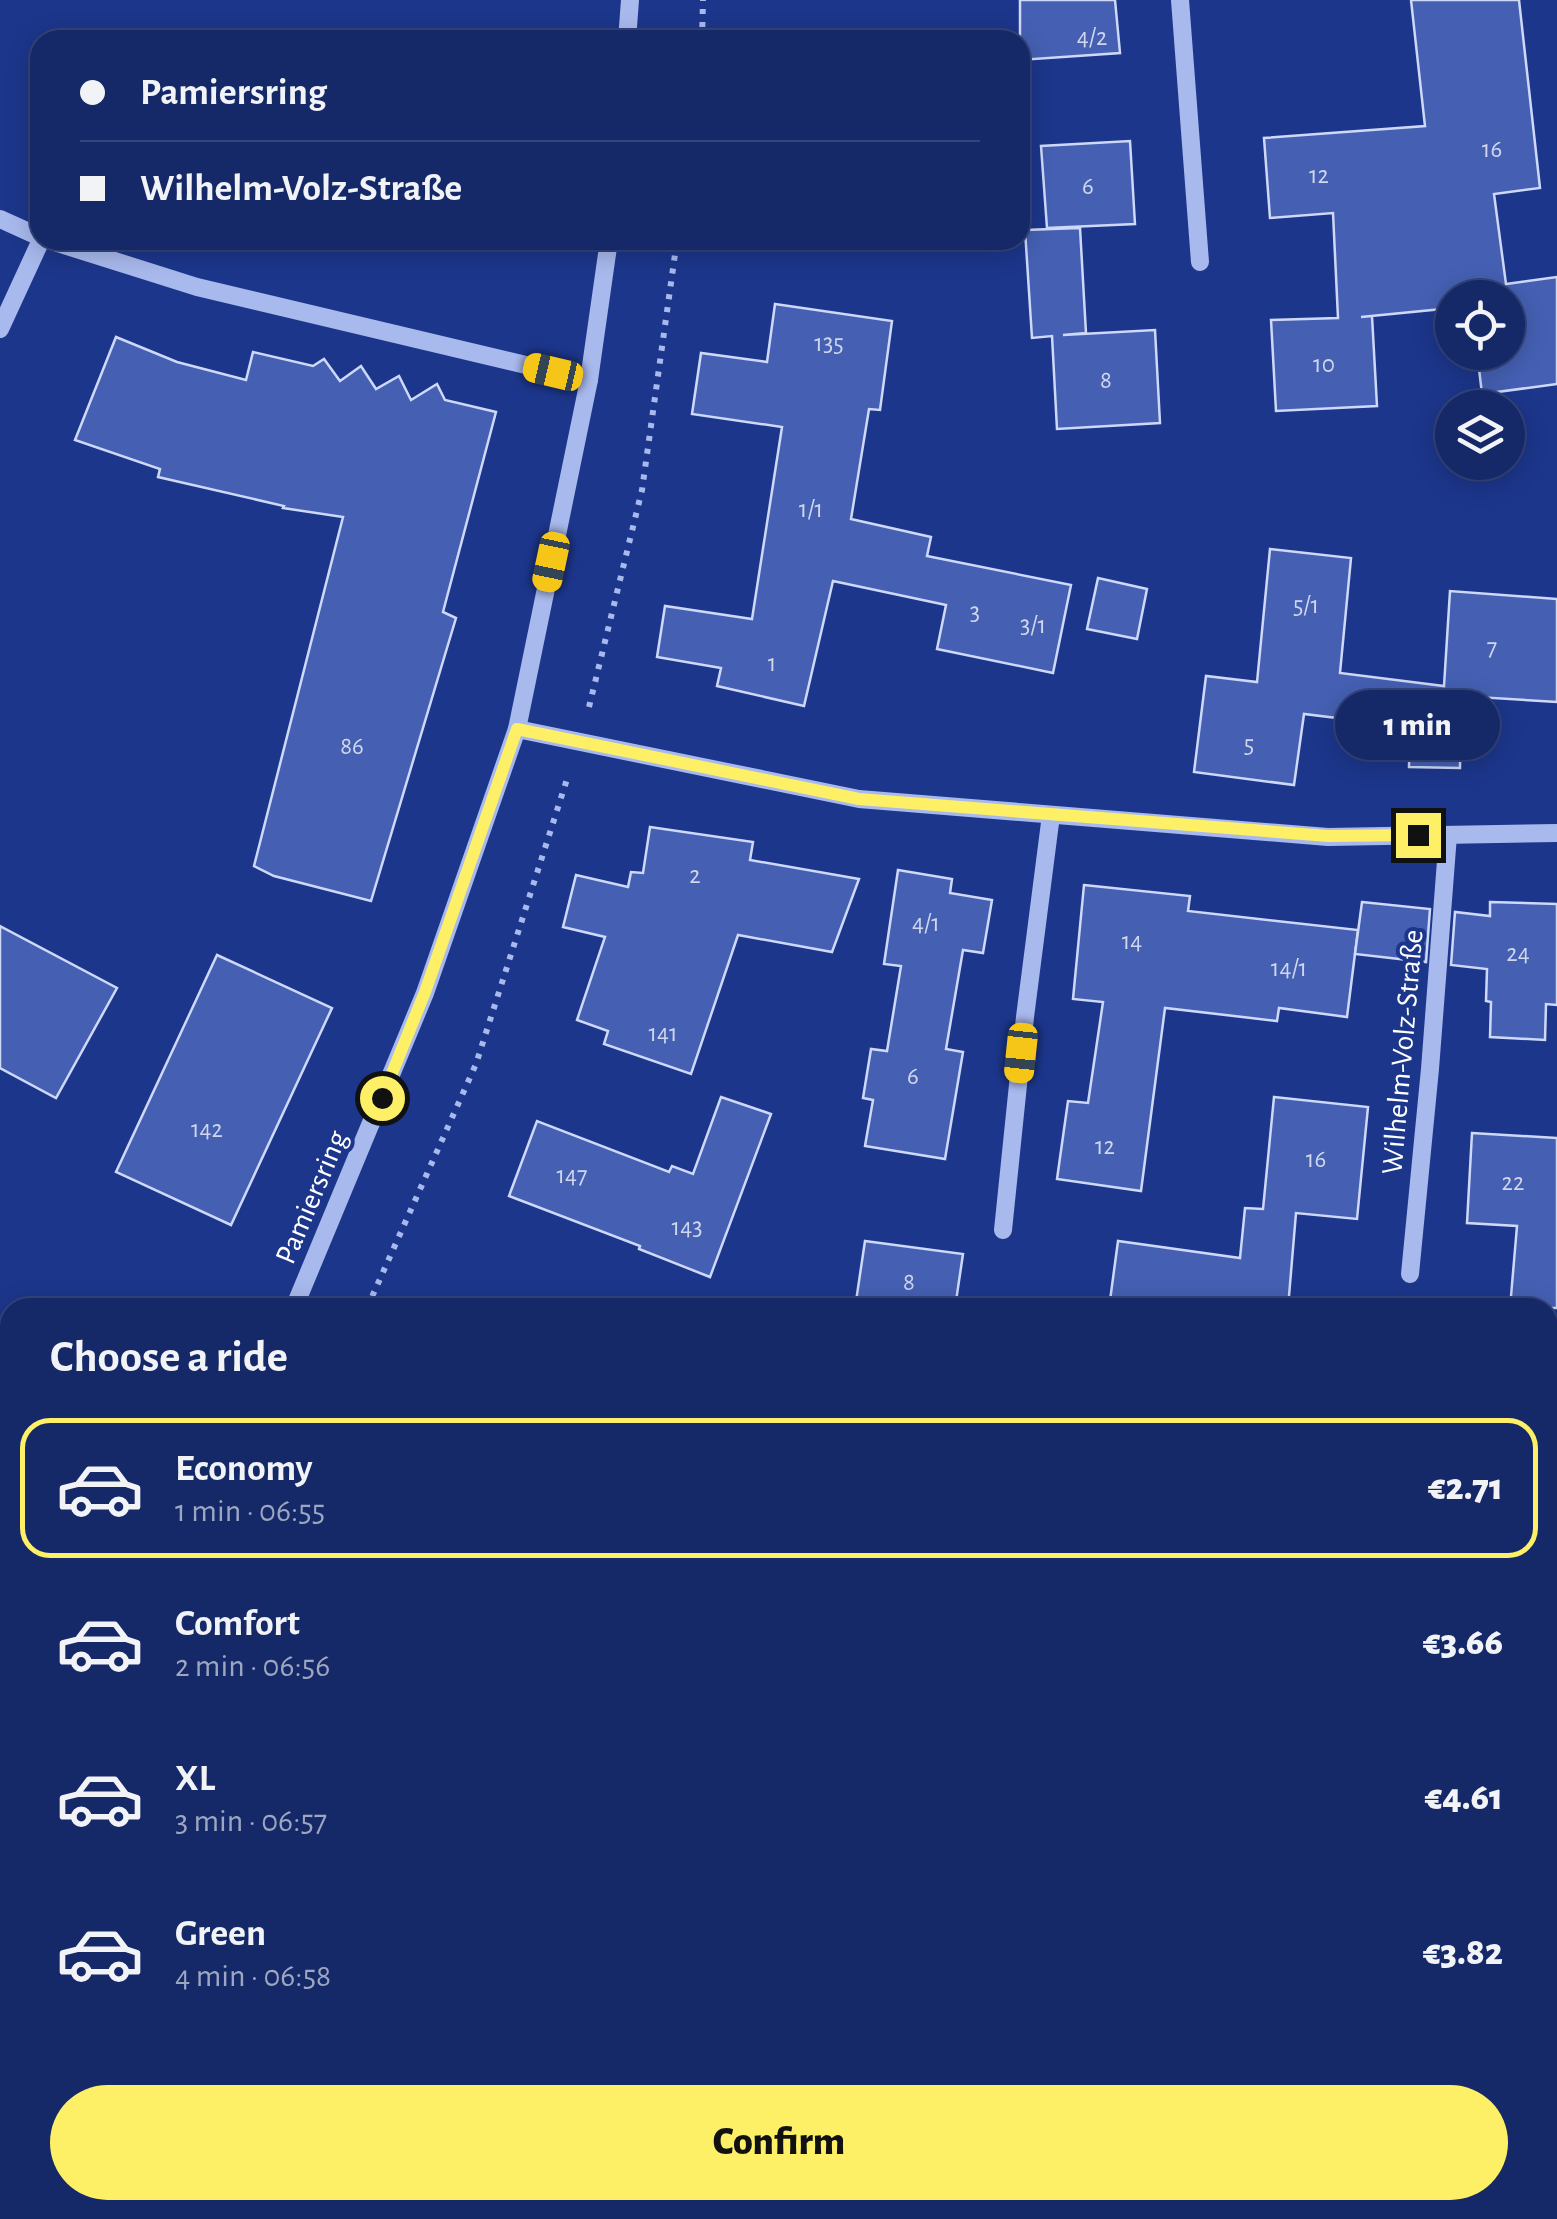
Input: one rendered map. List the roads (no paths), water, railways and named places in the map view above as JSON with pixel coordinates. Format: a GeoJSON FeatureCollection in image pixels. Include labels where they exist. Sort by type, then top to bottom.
{"type":"FeatureCollection","features":[{"type":"Feature","properties":{"kind":"street"},"geometry":{"type":"LineString","coordinates":[[628,30],[630,0]]}},
{"type":"Feature","properties":{"kind":"street"},"geometry":{"type":"LineString","coordinates":[[1180,0],[1200,262]]}},
{"type":"Feature","properties":{"kind":"street"},"geometry":{"type":"LineString","coordinates":[[0,219],[30,233]]}},
{"type":"Feature","properties":{"kind":"street"},"geometry":{"type":"LineString","coordinates":[[0,330],[38,250]]}},
{"type":"Feature","properties":{"kind":"street"},"geometry":{"type":"LineString","coordinates":[[78,250],[197,287],[589,380]]}},
{"type":"Feature","properties":{"kind":"street","name":"Pamiersring"},"geometry":{"type":"LineString","coordinates":[[298,1298],[425,992],[517,729],[589,380],[607,250]]}},
{"type":"Feature","properties":{"kind":"street"},"geometry":{"type":"LineString","coordinates":[[517,729],[859,799],[1328,836],[1557,833]]}},
{"type":"Feature","properties":{"kind":"street"},"geometry":{"type":"LineString","coordinates":[[1003,1230],[1051,814]]}},
{"type":"Feature","properties":{"kind":"street","name":"Wilhelm-Volz-Straße"},"geometry":{"type":"LineString","coordinates":[[1410,1274],[1448,834]]}}]}
